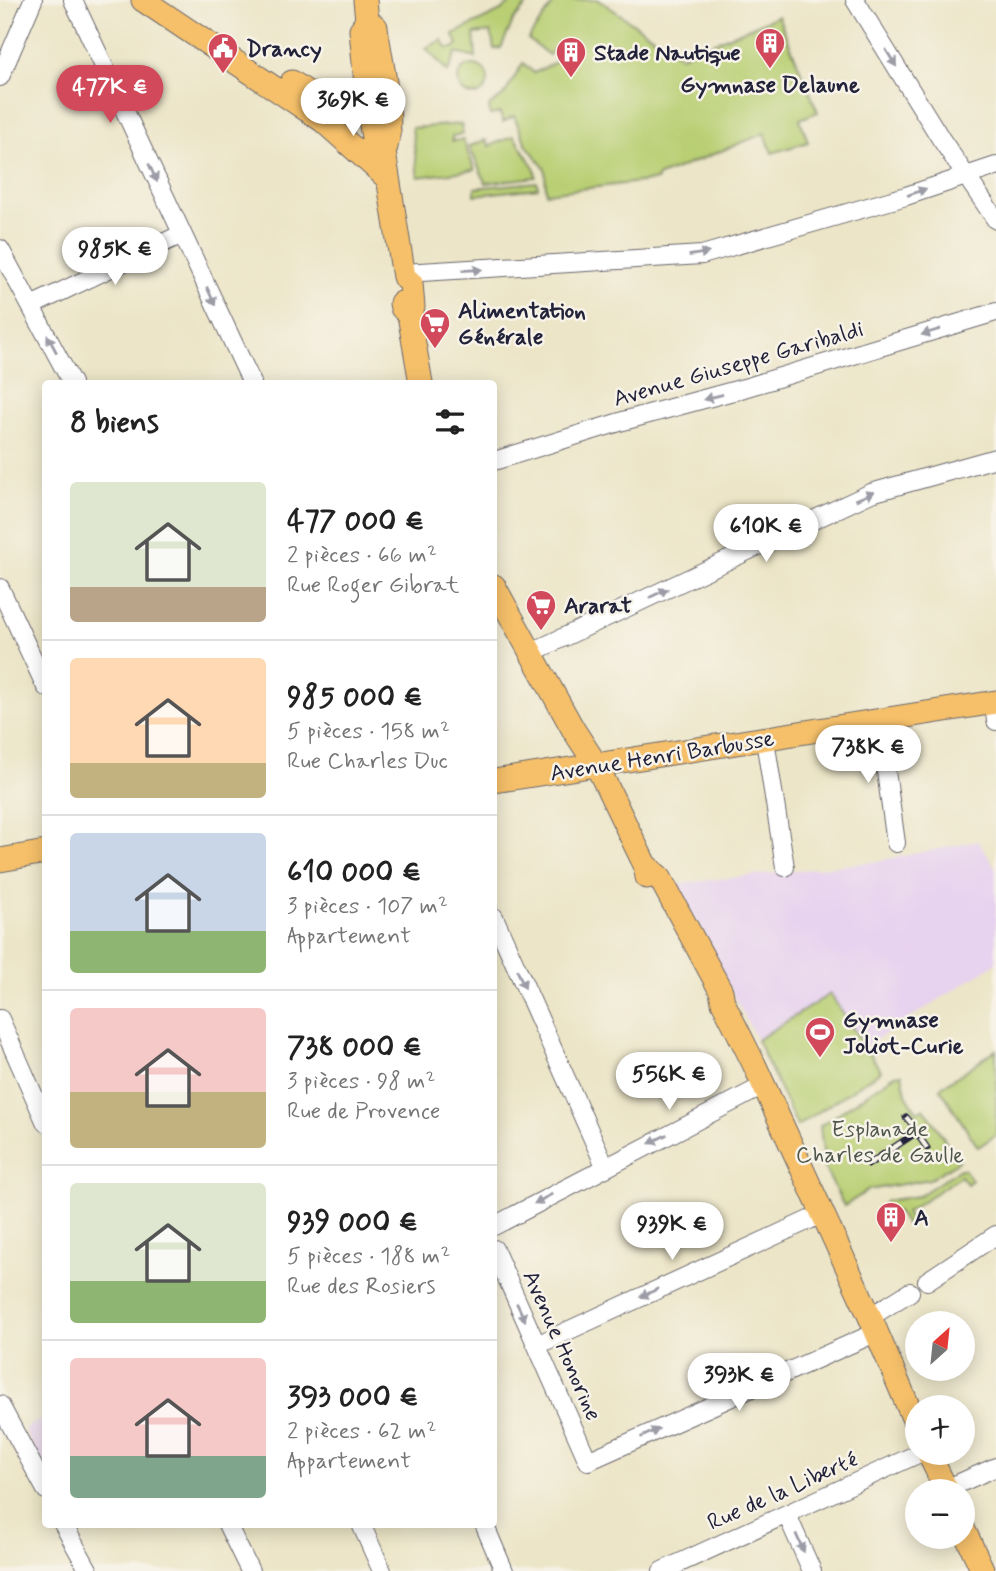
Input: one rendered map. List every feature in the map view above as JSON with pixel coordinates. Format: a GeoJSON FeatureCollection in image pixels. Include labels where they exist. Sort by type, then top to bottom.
{"type":"FeatureCollection","features":[{"type":"Feature","properties":{"kind":"main road"},"geometry":{"type":"LineString","coordinates":[[143,0],[322,120],[387,178]]}},
{"type":"Feature","properties":{"kind":"main road"},"geometry":{"type":"LineString","coordinates":[[170,0],[314,97],[368,107]]}},
{"type":"Feature","properties":{"kind":"main road"},"geometry":{"type":"LineString","coordinates":[[366,10],[361,30],[368,107],[374,144],[386,141]]}},
{"type":"Feature","properties":{"kind":"main road"},"geometry":{"type":"LineString","coordinates":[[366,10],[376,27],[385,84],[387,178],[404,275],[399,284],[402,308],[409,315],[420,380]]}},
{"type":"Feature","properties":{"kind":"main road"},"geometry":{"type":"LineString","coordinates":[[334,100],[363,70]]}},
{"type":"Feature","properties":{"kind":"main road"},"geometry":{"type":"LineString","coordinates":[[322,120],[344,118],[368,107],[385,84]]}},
{"type":"Feature","properties":{"kind":"main road"},"geometry":{"type":"LineString","coordinates":[[497,592],[573,729],[597,766],[645,865],[648,881],[711,991],[723,1002],[905,1399]]}},
{"type":"Feature","properties":{"kind":"main road","name":"Avenue Henri Barbusse"},"geometry":{"type":"LineString","coordinates":[[497,782],[879,721],[995,708]]}},
{"type":"Feature","properties":{"kind":"main road"},"geometry":{"type":"LineString","coordinates":[[0,860],[42,853]]}},
{"type":"Feature","properties":{"kind":"main road"},"geometry":{"type":"LineString","coordinates":[[973,1549],[983,1571]]}},
{"type":"Feature","properties":{"kind":"street"},"geometry":{"type":"LineString","coordinates":[[0,76],[33,0]]}},
{"type":"Feature","properties":{"kind":"street"},"geometry":{"type":"LineString","coordinates":[[73,0],[251,380]]}},
{"type":"Feature","properties":{"kind":"street"},"geometry":{"type":"LineString","coordinates":[[855,0],[996,220]]}},
{"type":"Feature","properties":{"kind":"street"},"geometry":{"type":"LineString","coordinates":[[404,275],[702,255],[906,196],[996,166]]}},
{"type":"Feature","properties":{"kind":"street"},"geometry":{"type":"LineString","coordinates":[[31,306],[182,234]]}},
{"type":"Feature","properties":{"kind":"street"},"geometry":{"type":"LineString","coordinates":[[0,249],[70,380]]}},
{"type":"Feature","properties":{"kind":"street","name":"Avenue Giuseppe Garibaldi"},"geometry":{"type":"LineString","coordinates":[[497,460],[996,312]]}},
{"type":"Feature","properties":{"kind":"street"},"geometry":{"type":"LineString","coordinates":[[530,653],[871,493],[996,458]]}},
{"type":"Feature","properties":{"kind":"street"},"geometry":{"type":"LineString","coordinates":[[0,588],[42,678]]}},
{"type":"Feature","properties":{"kind":"street"},"geometry":{"type":"LineString","coordinates":[[879,721],[896,843]]}},
{"type":"Feature","properties":{"kind":"street"},"geometry":{"type":"LineString","coordinates":[[765,740],[785,867]]}},
{"type":"Feature","properties":{"kind":"street"},"geometry":{"type":"LineString","coordinates":[[497,924],[605,1166]]}},
{"type":"Feature","properties":{"kind":"street"},"geometry":{"type":"LineString","coordinates":[[0,1019],[42,1114]]}},
{"type":"Feature","properties":{"kind":"street"},"geometry":{"type":"LineString","coordinates":[[497,1224],[763,1086]]}},
{"type":"Feature","properties":{"kind":"street"},"geometry":{"type":"LineString","coordinates":[[537,1345],[822,1214]]}},
{"type":"Feature","properties":{"kind":"street"},"geometry":{"type":"LineString","coordinates":[[927,1281],[996,1235]]}},
{"type":"Feature","properties":{"kind":"street","name":"Avenue Honorine"},"geometry":{"type":"LineString","coordinates":[[497,1268],[501,1291],[537,1345],[588,1461],[873,1325]]}},
{"type":"Feature","properties":{"kind":"street"},"geometry":{"type":"LineString","coordinates":[[873,1325],[910,1292]]}},
{"type":"Feature","properties":{"kind":"street"},"geometry":{"type":"LineString","coordinates":[[0,1405],[42,1483]]}},
{"type":"Feature","properties":{"kind":"street","name":"Rue de la Liberté"},"geometry":{"type":"LineString","coordinates":[[671,1569],[905,1460]]}},
{"type":"Feature","properties":{"kind":"street"},"geometry":{"type":"LineString","coordinates":[[970,1479],[996,1467]]}},
{"type":"Feature","properties":{"kind":"street"},"geometry":{"type":"LineString","coordinates":[[787,1515],[812,1571]]}},
{"type":"Feature","properties":{"kind":"street"},"geometry":{"type":"LineString","coordinates":[[66,1528],[89,1571]]}},
{"type":"Feature","properties":{"kind":"street"},"geometry":{"type":"LineString","coordinates":[[229,1528],[250,1571]]}},
{"type":"Feature","properties":{"kind":"street"},"geometry":{"type":"LineString","coordinates":[[364,1528],[382,1571]]}},
{"type":"Feature","properties":{"kind":"street"},"geometry":{"type":"LineString","coordinates":[[486,1528],[504,1571]]}},
{"type":"Feature","properties":{"kind":"shaded area"},"geometry":{"type":"Polygon","coordinates":[[[978,841],[996,868],[996,963],[865,1047],[830,994],[757,1040],[676,884],[873,862],[978,841]]]}},
{"type":"Feature","properties":{"kind":"shaded area"},"geometry":{"type":"Polygon","coordinates":[[[42,1418],[42,1465],[24,1429],[42,1418]]]}},
{"type":"Feature","properties":{"kind":"green space"},"geometry":{"type":"Polygon","coordinates":[[[514,0],[531,0],[513,21],[501,48],[494,49],[491,32],[474,34],[476,58],[456,53],[448,72],[426,48],[442,40],[447,48],[454,48],[458,44],[453,34],[501,11],[514,0]]]}},
{"type":"Feature","properties":{"kind":"green space"},"geometry":{"type":"Polygon","coordinates":[[[556,0],[599,0],[681,56],[778,16],[818,112],[800,119],[808,142],[772,153],[765,133],[657,177],[657,180],[546,193],[545,169],[526,144],[514,116],[503,122],[500,113],[490,115],[489,106],[504,95],[523,63],[534,73],[558,61],[553,50],[549,55],[528,39],[556,0]]]}},
{"type":"Feature","properties":{"kind":"green space"},"geometry":{"type":"Polygon","coordinates":[[[473,65],[484,69],[488,80],[484,91],[473,95],[462,91],[458,80],[462,69],[473,65]]]}},
{"type":"Feature","properties":{"kind":"green space"},"geometry":{"type":"Polygon","coordinates":[[[461,124],[463,134],[452,136],[452,141],[463,140],[475,170],[418,177],[412,128],[461,124]]]}},
{"type":"Feature","properties":{"kind":"green space"},"geometry":{"type":"Polygon","coordinates":[[[514,136],[535,169],[536,177],[486,183],[469,146],[486,140],[489,146],[514,136]]]}},
{"type":"Feature","properties":{"kind":"green space"},"geometry":{"type":"Polygon","coordinates":[[[537,182],[538,188],[475,195],[475,188],[537,182]]]}},
{"type":"Feature","properties":{"kind":"green space","name":"Gymnase Joliot-Curie"},"geometry":{"type":"Polygon","coordinates":[[[830,994],[881,1071],[797,1126],[757,1040],[830,994]]]}},
{"type":"Feature","properties":{"kind":"green space"},"geometry":{"type":"Polygon","coordinates":[[[996,1050],[996,1135],[978,1147],[940,1088],[996,1050]]]}},
{"type":"Feature","properties":{"kind":"green space","name":"Esplanade Charles de Gaulle"},"geometry":{"type":"Polygon","coordinates":[[[902,1074],[906,1094],[917,1112],[924,1108],[959,1161],[930,1179],[869,1190],[844,1206],[825,1169],[820,1126],[895,1075],[902,1074]]]}},
{"type":"Feature","properties":{"kind":"green space"},"geometry":{"type":"Polygon","coordinates":[[[964,1169],[972,1180],[967,1184],[961,1176],[906,1212],[911,1221],[906,1225],[897,1211],[890,1216],[883,1206],[885,1201],[919,1196],[964,1169]]]}},
{"type":"Feature","properties":{"kind":"railway"},"geometry":{"type":"LineString","coordinates":[[906,1117],[912,1124]]}},
{"type":"Feature","properties":{"kind":"railway"},"geometry":{"type":"LineString","coordinates":[[869,1164],[914,1134]]}},
{"type":"Feature","properties":{"kind":"railway"},"geometry":{"type":"LineString","coordinates":[[920,1138],[927,1148]]}},
{"type":"Feature","properties":{"kind":"place","name":"Gymnase Delaune"},"geometry":{"type":"Point","coordinates":[770,70]}},
{"type":"Feature","properties":{"kind":"place","name":"Drancy"},"geometry":{"type":"Point","coordinates":[223,75]}},
{"type":"Feature","properties":{"kind":"place","name":"Stade Nautique"},"geometry":{"type":"Point","coordinates":[571,79]}},
{"type":"Feature","properties":{"kind":"place","name":"Alimentation Générale"},"geometry":{"type":"Point","coordinates":[435,350]}},
{"type":"Feature","properties":{"kind":"place","name":"Ararat"},"geometry":{"type":"Point","coordinates":[541,632]}},
{"type":"Feature","properties":{"kind":"place","name":"Gymnase Joliot-Curie"},"geometry":{"type":"Point","coordinates":[820,1059]}},
{"type":"Feature","properties":{"kind":"place","name":"A"},"geometry":{"type":"Point","coordinates":[891,1244]}}]}
